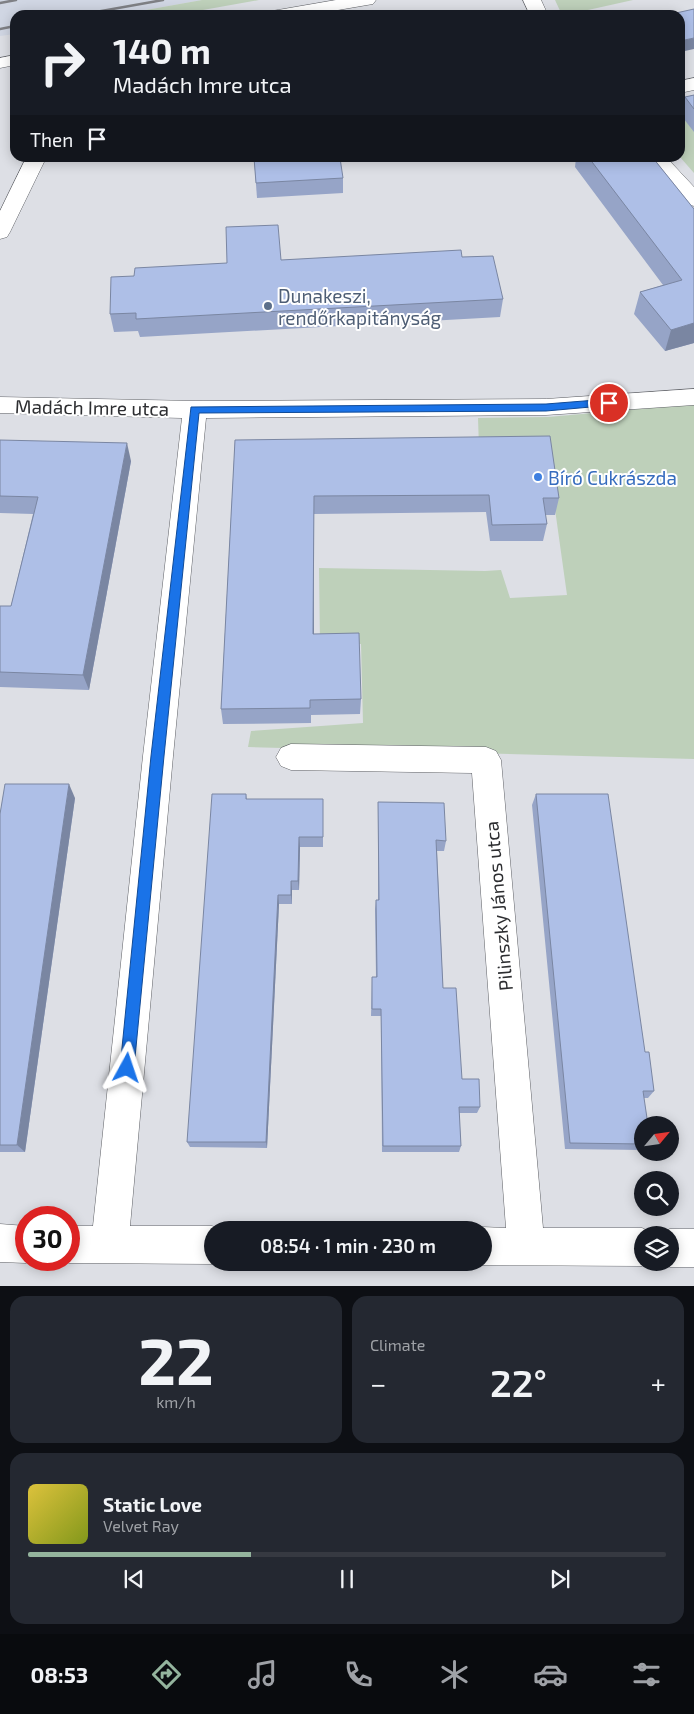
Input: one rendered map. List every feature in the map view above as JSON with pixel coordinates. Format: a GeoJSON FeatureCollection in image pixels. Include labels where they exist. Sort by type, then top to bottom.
{"type":"FeatureCollection","features":[{"type":"Feature","properties":{"kind":"street"},"geometry":{"type":"LineString","coordinates":[[308,10],[367,0]]}},
{"type":"Feature","properties":{"kind":"street"},"geometry":{"type":"LineString","coordinates":[[0,232],[34,162]]}},
{"type":"Feature","properties":{"kind":"street"},"geometry":{"type":"LineString","coordinates":[[661,162],[694,200]]}},
{"type":"Feature","properties":{"kind":"street","name":"Madách Imre utca"},"geometry":{"type":"LineString","coordinates":[[0,405],[195,410],[546,407],[694,397]]}},
{"type":"Feature","properties":{"kind":"street"},"geometry":{"type":"LineString","coordinates":[[110,1244],[158,756],[195,410]]}},
{"type":"Feature","properties":{"kind":"street","name":"Pilinszky János utca"},"geometry":{"type":"LineString","coordinates":[[291,757],[486,760],[526,1246]]}},
{"type":"Feature","properties":{"kind":"street"},"geometry":{"type":"LineString","coordinates":[[0,1243],[15,1244]]}},
{"type":"Feature","properties":{"kind":"street"},"geometry":{"type":"LineString","coordinates":[[80,1244],[204,1245]]}},
{"type":"Feature","properties":{"kind":"street"},"geometry":{"type":"LineString","coordinates":[[492,1246],[634,1248]]}},
{"type":"Feature","properties":{"kind":"street"},"geometry":{"type":"LineString","coordinates":[[679,1248],[694,1248]]}},
{"type":"Feature","properties":{"kind":"shaded area"},"geometry":{"type":"Polygon","coordinates":[[[0,0],[202,0],[146,10],[10,10],[10,35],[0,36],[0,0]]]}},
{"type":"Feature","properties":{"kind":"green space"},"geometry":{"type":"Polygon","coordinates":[[[202,0],[259,0],[203,10],[146,10],[202,0]]]}},
{"type":"Feature","properties":{"kind":"green space"},"geometry":{"type":"Polygon","coordinates":[[[555,0],[633,0],[588,10],[560,10],[555,0]]]}},
{"type":"Feature","properties":{"kind":"green space"},"geometry":{"type":"Polygon","coordinates":[[[694,97],[694,173],[684,162],[685,99],[694,97]]]}},
{"type":"Feature","properties":{"kind":"green space"},"geometry":{"type":"Polygon","coordinates":[[[694,404],[694,759],[248,747],[251,731],[363,723],[361,644],[320,644],[319,568],[501,570],[510,598],[567,595],[547,452],[479,448],[478,418],[548,417],[694,404]]]}},
{"type":"Feature","properties":{"kind":"building"},"geometry":{"type":"Polygon","coordinates":[[[694,9],[694,38],[685,40],[685,11],[694,9]]]}},
{"type":"Feature","properties":{"kind":"building"},"geometry":{"type":"Polygon","coordinates":[[[694,95],[694,109],[685,97],[694,95]]]}},
{"type":"Feature","properties":{"kind":"building"},"geometry":{"type":"Polygon","coordinates":[[[254,162],[341,162],[343,178],[256,183],[254,162]]]}},
{"type":"Feature","properties":{"kind":"building"},"geometry":{"type":"Polygon","coordinates":[[[592,162],[656,162],[694,209],[694,323],[671,330],[640,292],[682,280],[592,162]]]}},
{"type":"Feature","properties":{"kind":"building"},"geometry":{"type":"Polygon","coordinates":[[[278,225],[281,260],[461,250],[462,257],[493,256],[503,299],[136,319],[136,313],[110,314],[111,277],[134,276],[135,268],[227,263],[226,227],[278,225]]]}},
{"type":"Feature","properties":{"kind":"building"},"geometry":{"type":"Polygon","coordinates":[[[550,436],[559,498],[543,498],[547,524],[492,525],[489,495],[314,496],[313,634],[359,633],[361,699],[310,700],[310,708],[221,709],[235,440],[550,436]]]}},
{"type":"Feature","properties":{"kind":"building"},"geometry":{"type":"Polygon","coordinates":[[[0,440],[127,443],[83,675],[0,672],[0,606],[11,606],[38,497],[0,496],[0,440]]]}},
{"type":"Feature","properties":{"kind":"building"},"geometry":{"type":"Polygon","coordinates":[[[5,784],[69,784],[17,1145],[0,1145],[0,814],[5,784]]]}},
{"type":"Feature","properties":{"kind":"building"},"geometry":{"type":"Polygon","coordinates":[[[212,794],[246,794],[246,799],[323,799],[323,837],[299,837],[298,881],[291,881],[291,895],[278,895],[266,1142],[187,1142],[212,794]]]}},
{"type":"Feature","properties":{"kind":"building"},"geometry":{"type":"Polygon","coordinates":[[[536,794],[608,794],[645,1052],[649,1052],[654,1091],[643,1091],[647,1116],[634,1116],[634,1144],[570,1143],[536,794]]]}},
{"type":"Feature","properties":{"kind":"building"},"geometry":{"type":"Polygon","coordinates":[[[378,802],[444,803],[446,841],[436,840],[443,988],[456,988],[462,1079],[479,1079],[480,1107],[459,1107],[461,1146],[383,1146],[381,1009],[372,1009],[372,977],[377,977],[376,900],[379,900],[378,802]]]}},
{"type":"Feature","properties":{"kind":"railway"},"geometry":{"type":"LineString","coordinates":[[0,3],[16,0]]}},
{"type":"Feature","properties":{"kind":"railway"},"geometry":{"type":"LineString","coordinates":[[107,10],[163,0]]}},
{"type":"Feature","properties":{"kind":"railway"},"geometry":{"type":"LineString","coordinates":[[0,29],[10,27]]}},
{"type":"Feature","properties":{"kind":"place","name":"Dunakeszi, rendőrkapitányság"},"geometry":{"type":"Point","coordinates":[268,306]}},
{"type":"Feature","properties":{"kind":"place","name":"Bíró Cukrászda"},"geometry":{"type":"Point","coordinates":[538,477]}},
{"type":"Feature","properties":{"kind":"route"},"geometry":{"type":"LineString","coordinates":[[127,1068],[195,410],[546,407],[609,403]]}}]}
